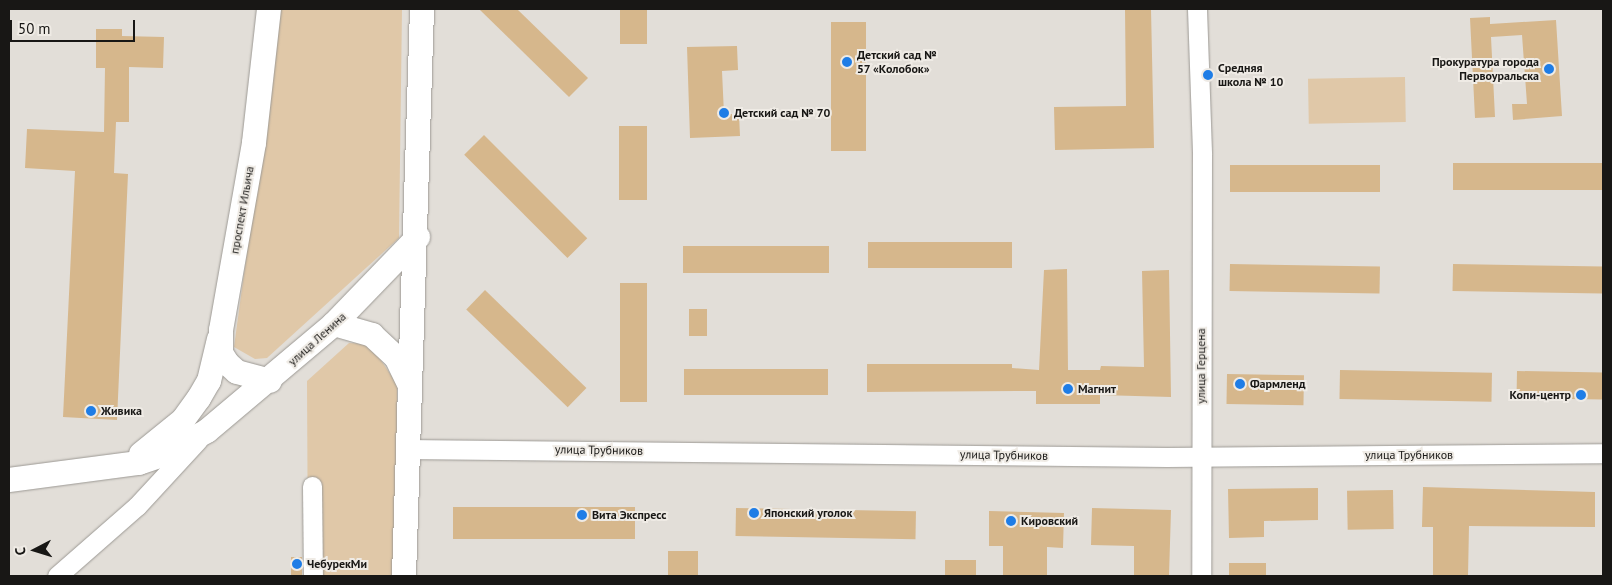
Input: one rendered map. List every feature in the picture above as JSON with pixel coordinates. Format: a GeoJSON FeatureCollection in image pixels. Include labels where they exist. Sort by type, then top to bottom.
{"type":"FeatureCollection","features":[{"type":"Feature","properties":{"kind":"main road","name":"проспект Ильича"},"geometry":{"type":"LineString","coordinates":[[269,9],[254,143],[221,330],[222,353],[228,364],[237,372],[270,381]]}},
{"type":"Feature","properties":{"kind":"main road"},"geometry":{"type":"LineString","coordinates":[[404,576],[405,449],[418,237],[422,9]]}},
{"type":"Feature","properties":{"kind":"main road","name":"улица Ленина"},"geometry":{"type":"LineString","coordinates":[[9,480],[125,466],[165,454],[207,431],[270,381],[334,324],[418,237]]}},
{"type":"Feature","properties":{"kind":"main road"},"geometry":{"type":"LineString","coordinates":[[334,324],[372,335],[396,358],[408,382]]}},
{"type":"Feature","properties":{"kind":"main road"},"geometry":{"type":"LineString","coordinates":[[125,466],[171,431],[199,398],[209,381],[221,330]]}},
{"type":"Feature","properties":{"kind":"street","name":"улица Герцена"},"geometry":{"type":"LineString","coordinates":[[1197,9],[1202,155],[1201,576]]}},
{"type":"Feature","properties":{"kind":"street","name":"улица Ленина"},"geometry":{"type":"LineString","coordinates":[[57,576],[137,506],[207,431]]}},
{"type":"Feature","properties":{"kind":"street","name":"улица Трубников"},"geometry":{"type":"LineString","coordinates":[[405,449],[1201,457],[1603,453]]}},
{"type":"Feature","properties":{"kind":"street"},"geometry":{"type":"LineString","coordinates":[[312,486],[313,576]]}},
{"type":"Feature","properties":{"kind":"shaded area"},"geometry":{"type":"Polygon","coordinates":[[[280,9],[402,9],[399,238],[267,358],[255,359],[234,347],[280,9]]]}},
{"type":"Feature","properties":{"kind":"shaded area"},"geometry":{"type":"Polygon","coordinates":[[[1405,77],[1406,122],[1309,124],[1308,79],[1405,77]]]}},
{"type":"Feature","properties":{"kind":"shaded area"},"geometry":{"type":"Polygon","coordinates":[[[349,343],[370,344],[397,384],[397,576],[308,576],[307,381],[349,343]]]}},
{"type":"Feature","properties":{"kind":"building"},"geometry":{"type":"Polygon","coordinates":[[[479,9],[517,9],[588,78],[569,97],[479,9]]]}},
{"type":"Feature","properties":{"kind":"building"},"geometry":{"type":"Polygon","coordinates":[[[620,9],[647,9],[647,44],[620,44],[620,9]]]}},
{"type":"Feature","properties":{"kind":"building"},"geometry":{"type":"Polygon","coordinates":[[[1125,9],[1151,9],[1154,148],[1055,150],[1054,107],[1126,106],[1125,9]]]}},
{"type":"Feature","properties":{"kind":"building"},"geometry":{"type":"Polygon","coordinates":[[[1490,17],[1490,24],[1556,20],[1562,116],[1513,120],[1512,104],[1527,104],[1522,35],[1491,37],[1495,117],[1475,118],[1470,18],[1490,17]]]}},
{"type":"Feature","properties":{"kind":"building"},"geometry":{"type":"Polygon","coordinates":[[[831,22],[866,22],[866,151],[831,151],[831,22]]]}},
{"type":"Feature","properties":{"kind":"building"},"geometry":{"type":"Polygon","coordinates":[[[96,29],[122,29],[122,36],[164,37],[163,68],[129,67],[129,122],[116,122],[114,173],[128,174],[117,420],[63,417],[75,171],[25,168],[27,129],[104,132],[105,68],[96,68],[96,29]]]}},
{"type":"Feature","properties":{"kind":"building"},"geometry":{"type":"Polygon","coordinates":[[[737,46],[738,70],[722,71],[724,114],[739,114],[740,136],[690,138],[687,47],[737,46]]]}},
{"type":"Feature","properties":{"kind":"building"},"geometry":{"type":"Polygon","coordinates":[[[619,126],[647,126],[647,200],[619,200],[619,126]]]}},
{"type":"Feature","properties":{"kind":"building"},"geometry":{"type":"Polygon","coordinates":[[[484,135],[587,238],[567,258],[464,155],[484,135]]]}},
{"type":"Feature","properties":{"kind":"building"},"geometry":{"type":"Polygon","coordinates":[[[1453,163],[1603,163],[1603,190],[1453,190],[1453,163]]]}},
{"type":"Feature","properties":{"kind":"building"},"geometry":{"type":"Polygon","coordinates":[[[1230,165],[1380,165],[1380,192],[1230,192],[1230,165]]]}},
{"type":"Feature","properties":{"kind":"building"},"geometry":{"type":"Polygon","coordinates":[[[868,242],[1012,242],[1012,268],[868,268],[868,242]]]}},
{"type":"Feature","properties":{"kind":"building"},"geometry":{"type":"Polygon","coordinates":[[[683,246],[829,246],[829,273],[683,273],[683,246]]]}},
{"type":"Feature","properties":{"kind":"building"},"geometry":{"type":"Polygon","coordinates":[[[1230,264],[1380,267],[1380,294],[1230,291],[1230,264]]]}},
{"type":"Feature","properties":{"kind":"building"},"geometry":{"type":"Polygon","coordinates":[[[1453,264],[1603,267],[1603,294],[1453,291],[1453,264]]]}},
{"type":"Feature","properties":{"kind":"building"},"geometry":{"type":"Polygon","coordinates":[[[1067,269],[1068,370],[1100,370],[1101,366],[1144,367],[1142,271],[1169,270],[1171,397],[1100,395],[1100,404],[1036,404],[1036,391],[867,392],[867,364],[1012,364],[1012,368],[1039,370],[1044,270],[1067,269]]]}},
{"type":"Feature","properties":{"kind":"building"},"geometry":{"type":"Polygon","coordinates":[[[620,283],[647,283],[647,402],[620,402],[620,283]]]}},
{"type":"Feature","properties":{"kind":"building"},"geometry":{"type":"Polygon","coordinates":[[[485,290],[586,388],[568,407],[466,309],[485,290]]]}},
{"type":"Feature","properties":{"kind":"building"},"geometry":{"type":"Polygon","coordinates":[[[689,309],[707,309],[707,336],[689,336],[689,309]]]}},
{"type":"Feature","properties":{"kind":"building"},"geometry":{"type":"Polygon","coordinates":[[[684,369],[828,369],[828,395],[684,395],[684,369]]]}},
{"type":"Feature","properties":{"kind":"building"},"geometry":{"type":"Polygon","coordinates":[[[1340,370],[1492,373],[1491,402],[1339,399],[1340,370]]]}},
{"type":"Feature","properties":{"kind":"building"},"geometry":{"type":"Polygon","coordinates":[[[1517,371],[1603,373],[1603,399],[1517,398],[1517,371]]]}},
{"type":"Feature","properties":{"kind":"building"},"geometry":{"type":"Polygon","coordinates":[[[1227,374],[1304,375],[1303,405],[1226,404],[1227,374]]]}},
{"type":"Feature","properties":{"kind":"building"},"geometry":{"type":"Polygon","coordinates":[[[1423,487],[1595,492],[1595,527],[1469,526],[1468,576],[1433,576],[1433,527],[1422,527],[1423,487]]]}},
{"type":"Feature","properties":{"kind":"building"},"geometry":{"type":"Polygon","coordinates":[[[1318,488],[1318,520],[1264,521],[1264,537],[1229,538],[1228,489],[1318,488]]]}},
{"type":"Feature","properties":{"kind":"building"},"geometry":{"type":"Polygon","coordinates":[[[1393,490],[1394,529],[1348,530],[1347,491],[1393,490]]]}},
{"type":"Feature","properties":{"kind":"building"},"geometry":{"type":"Polygon","coordinates":[[[453,507],[635,507],[635,539],[453,539],[453,507]]]}},
{"type":"Feature","properties":{"kind":"building"},"geometry":{"type":"Polygon","coordinates":[[[736,508],[916,511],[915,539],[736,536],[736,508]]]}},
{"type":"Feature","properties":{"kind":"building"},"geometry":{"type":"Polygon","coordinates":[[[1092,508],[1171,510],[1169,576],[1134,576],[1134,546],[1091,545],[1092,508]]]}},
{"type":"Feature","properties":{"kind":"building"},"geometry":{"type":"Polygon","coordinates":[[[989,511],[1064,513],[1063,548],[1047,547],[1047,576],[1003,576],[1003,546],[989,546],[989,511]]]}},
{"type":"Feature","properties":{"kind":"building"},"geometry":{"type":"Polygon","coordinates":[[[668,551],[698,551],[698,576],[668,576],[668,551]]]}},
{"type":"Feature","properties":{"kind":"building"},"geometry":{"type":"Polygon","coordinates":[[[291,557],[302,557],[302,576],[291,576],[291,557]]]}},
{"type":"Feature","properties":{"kind":"building"},"geometry":{"type":"Polygon","coordinates":[[[945,560],[976,560],[976,576],[945,576],[945,560]]]}},
{"type":"Feature","properties":{"kind":"building"},"geometry":{"type":"Polygon","coordinates":[[[1229,563],[1266,563],[1266,576],[1229,576],[1229,563]]]}},
{"type":"Feature","properties":{"kind":"place","name":"Детский сад № 57 «Колобок»"},"geometry":{"type":"Point","coordinates":[847,62]}},
{"type":"Feature","properties":{"kind":"place","name":"Прокуратура города Первоуральска"},"geometry":{"type":"Point","coordinates":[1549,69]}},
{"type":"Feature","properties":{"kind":"place","name":"Средняя школа № 10"},"geometry":{"type":"Point","coordinates":[1208,75]}},
{"type":"Feature","properties":{"kind":"place","name":"Детский сад № 70"},"geometry":{"type":"Point","coordinates":[724,113]}},
{"type":"Feature","properties":{"kind":"place","name":"Фармленд"},"geometry":{"type":"Point","coordinates":[1240,384]}},
{"type":"Feature","properties":{"kind":"place","name":"Магнит"},"geometry":{"type":"Point","coordinates":[1068,389]}},
{"type":"Feature","properties":{"kind":"place","name":"Копи-центр"},"geometry":{"type":"Point","coordinates":[1581,395]}},
{"type":"Feature","properties":{"kind":"place","name":"Живика"},"geometry":{"type":"Point","coordinates":[91,411]}},
{"type":"Feature","properties":{"kind":"place","name":"Японский уголок"},"geometry":{"type":"Point","coordinates":[754,513]}},
{"type":"Feature","properties":{"kind":"place","name":"Вита Экспресс"},"geometry":{"type":"Point","coordinates":[582,515]}},
{"type":"Feature","properties":{"kind":"place","name":"Кировский"},"geometry":{"type":"Point","coordinates":[1011,521]}},
{"type":"Feature","properties":{"kind":"place","name":"ЧебурекМи"},"geometry":{"type":"Point","coordinates":[297,564]}}]}
